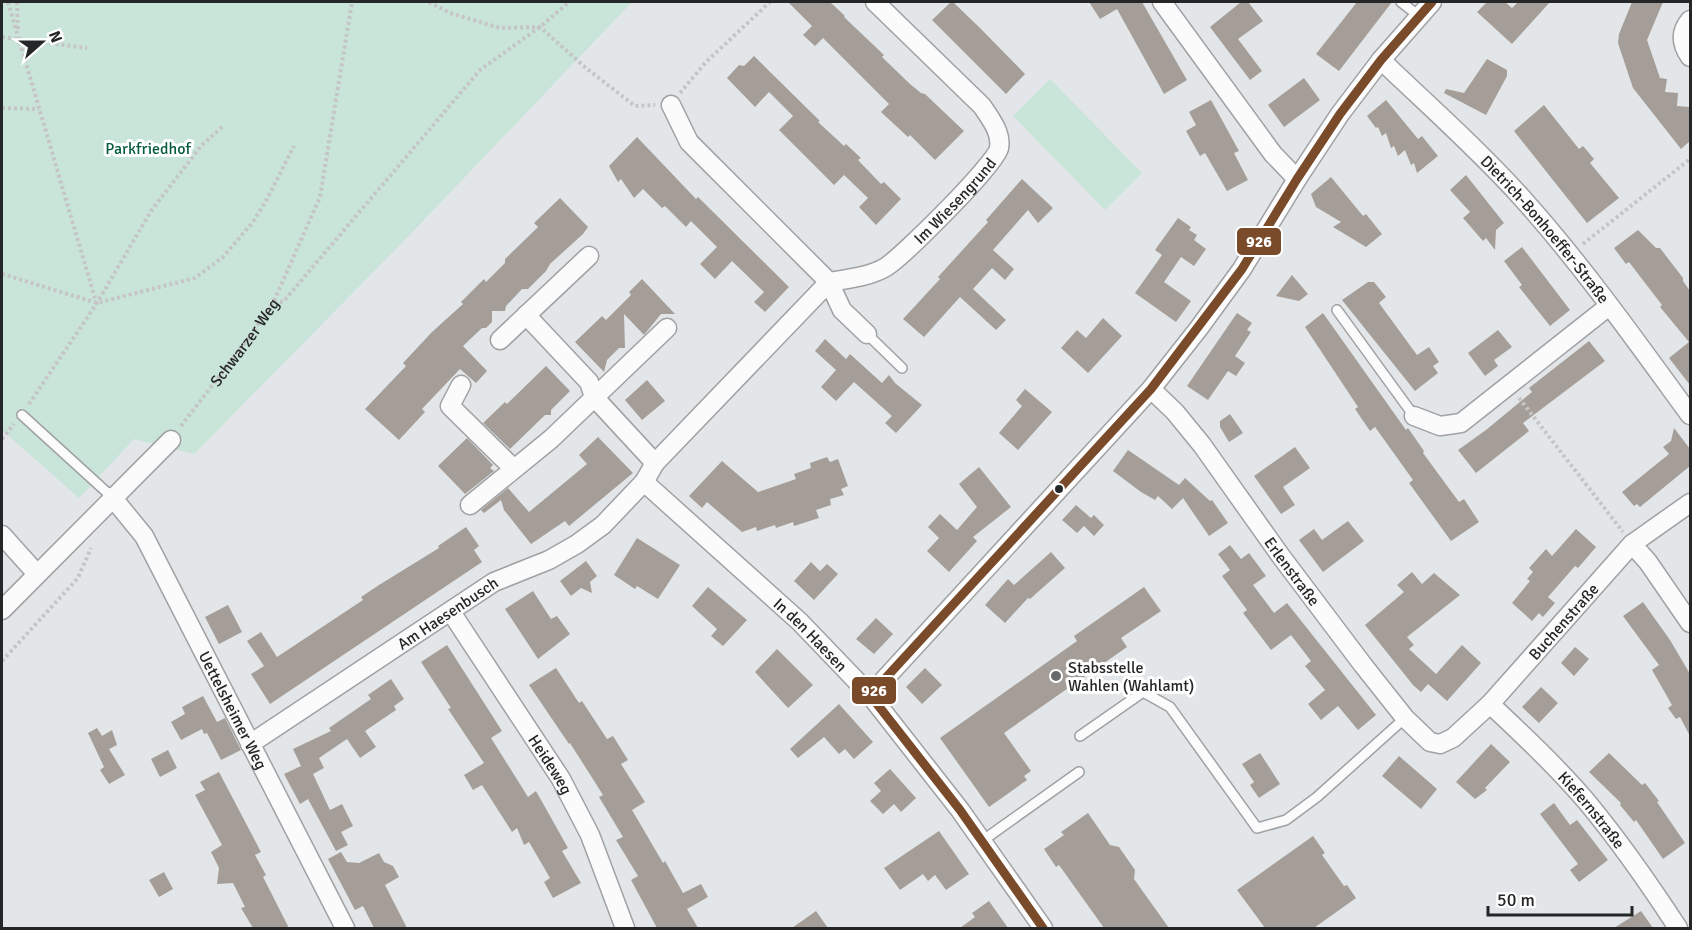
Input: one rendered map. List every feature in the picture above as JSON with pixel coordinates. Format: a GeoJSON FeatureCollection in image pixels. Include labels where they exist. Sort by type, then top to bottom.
{"type":"FeatureCollection","features":[{"type":"Feature","properties":{"kind":"street","name":"Im Wiesengrund"},"geometry":{"type":"LineString","coordinates":[[829,282],[861,276],[884,268],[902,255],[987,167],[999,148],[996,127],[982,106],[875,2]]}},
{"type":"Feature","properties":{"kind":"street"},"geometry":{"type":"LineString","coordinates":[[1162,2],[1273,154],[1297,179]]}},
{"type":"Feature","properties":{"kind":"street"},"geometry":{"type":"LineString","coordinates":[[870,695],[1151,389],[1242,269],[1340,114],[1381,60],[1432,2]]}},
{"type":"Feature","properties":{"kind":"street"},"geometry":{"type":"LineString","coordinates":[[1690,20],[1682,35],[1684,48],[1690,57]]}},
{"type":"Feature","properties":{"kind":"street","name":"Dietrich-Bonhoeffer-Straße"},"geometry":{"type":"LineString","coordinates":[[1381,60],[1438,113],[1521,197],[1570,255],[1690,415]]}},
{"type":"Feature","properties":{"kind":"street"},"geometry":{"type":"LineString","coordinates":[[671,105],[689,142],[829,282],[842,310],[867,334]]}},
{"type":"Feature","properties":{"kind":"street"},"geometry":{"type":"LineString","coordinates":[[500,340],[589,256]]}},
{"type":"Feature","properties":{"kind":"street"},"geometry":{"type":"LineString","coordinates":[[644,482],[655,463],[829,282]]}},
{"type":"Feature","properties":{"kind":"street"},"geometry":{"type":"LineString","coordinates":[[1414,416],[1440,426],[1461,423],[1609,306]]}},
{"type":"Feature","properties":{"kind":"street"},"geometry":{"type":"LineString","coordinates":[[526,315],[589,382],[594,397],[655,463]]}},
{"type":"Feature","properties":{"kind":"street"},"geometry":{"type":"LineString","coordinates":[[470,505],[551,439],[667,328]]}},
{"type":"Feature","properties":{"kind":"street"},"geometry":{"type":"LineString","coordinates":[[461,385],[450,406],[514,469]]}},
{"type":"Feature","properties":{"kind":"street","name":"Erlenstraße"},"geometry":{"type":"LineString","coordinates":[[1151,389],[1175,412],[1202,445],[1280,555],[1405,718],[1430,742],[1440,744]]}},
{"type":"Feature","properties":{"kind":"street"},"geometry":{"type":"LineString","coordinates":[[2,609],[171,440]]}},
{"type":"Feature","properties":{"kind":"street","name":"In den Haesen"},"geometry":{"type":"LineString","coordinates":[[644,482],[800,622],[870,695],[960,810],[1043,928]]}},
{"type":"Feature","properties":{"kind":"street","name":"Am Haesenbusch"},"geometry":{"type":"LineString","coordinates":[[250,744],[494,582],[509,574],[549,560],[577,544],[603,525],[644,482]]}},
{"type":"Feature","properties":{"kind":"street","name":"Uettelsheimer Weg"},"geometry":{"type":"LineString","coordinates":[[112,497],[144,536],[345,928]]}},
{"type":"Feature","properties":{"kind":"street","name":"Buchenstraße"},"geometry":{"type":"LineString","coordinates":[[1440,744],[1453,738],[1490,704],[1632,544],[1690,503]]}},
{"type":"Feature","properties":{"kind":"street"},"geometry":{"type":"LineString","coordinates":[[2,535],[37,574]]}},
{"type":"Feature","properties":{"kind":"street"},"geometry":{"type":"LineString","coordinates":[[1632,544],[1648,562],[1690,622]]}},
{"type":"Feature","properties":{"kind":"street","name":"Heideweg"},"geometry":{"type":"LineString","coordinates":[[451,612],[561,779],[590,835],[625,928]]}},
{"type":"Feature","properties":{"kind":"street","name":"Kiefernstraße"},"geometry":{"type":"LineString","coordinates":[[1490,704],[1587,802],[1648,881],[1678,928]]}},
{"type":"Feature","properties":{"kind":"lane"},"geometry":{"type":"LineString","coordinates":[[1401,2],[1419,16]]}},
{"type":"Feature","properties":{"kind":"lane"},"geometry":{"type":"LineString","coordinates":[[1338,310],[1414,416]]}},
{"type":"Feature","properties":{"kind":"lane"},"geometry":{"type":"LineString","coordinates":[[867,334],[902,368]]}},
{"type":"Feature","properties":{"kind":"lane"},"geometry":{"type":"LineString","coordinates":[[22,415],[112,497]]}},
{"type":"Feature","properties":{"kind":"lane"},"geometry":{"type":"LineString","coordinates":[[1080,736],[1143,692],[1170,707],[1257,828],[1286,820],[1317,797],[1405,718]]}},
{"type":"Feature","properties":{"kind":"lane"},"geometry":{"type":"LineString","coordinates":[[982,841],[1079,772]]}},
{"type":"Feature","properties":{"kind":"path"},"geometry":{"type":"LineString","coordinates":[[8,2],[96,303]]}},
{"type":"Feature","properties":{"kind":"path"},"geometry":{"type":"LineString","coordinates":[[17,2],[18,39]]}},
{"type":"Feature","properties":{"kind":"path","name":"Schwarzer Weg"},"geometry":{"type":"LineString","coordinates":[[171,440],[248,339],[273,301],[320,196],[352,2]]}},
{"type":"Feature","properties":{"kind":"path"},"geometry":{"type":"LineString","coordinates":[[429,2],[450,13],[500,28],[540,27],[586,68],[635,106],[671,105],[706,62],[770,2]]}},
{"type":"Feature","properties":{"kind":"path"},"geometry":{"type":"LineString","coordinates":[[273,301],[282,302],[480,70],[540,27],[569,2]]}},
{"type":"Feature","properties":{"kind":"path"},"geometry":{"type":"LineString","coordinates":[[2,37],[87,48]]}},
{"type":"Feature","properties":{"kind":"path"},"geometry":{"type":"LineString","coordinates":[[2,108],[39,109]]}},
{"type":"Feature","properties":{"kind":"path"},"geometry":{"type":"LineString","coordinates":[[2,440],[22,415],[96,303],[151,211],[201,146],[222,127]]}},
{"type":"Feature","properties":{"kind":"path"},"geometry":{"type":"LineString","coordinates":[[2,274],[96,303],[195,278],[223,257],[253,222],[294,146]]}},
{"type":"Feature","properties":{"kind":"path"},"geometry":{"type":"LineString","coordinates":[[1570,255],[1690,159]]}},
{"type":"Feature","properties":{"kind":"path"},"geometry":{"type":"LineString","coordinates":[[1509,385],[1632,544]]}},
{"type":"Feature","properties":{"kind":"path"},"geometry":{"type":"LineString","coordinates":[[2,661],[78,578],[95,538]]}},
{"type":"Feature","properties":{"kind":"green space","name":"Parkfriedhof"},"geometry":{"type":"Polygon","coordinates":[[[2,2],[632,2],[401,244],[194,454],[134,439],[79,498],[2,430],[2,2]]]}},
{"type":"Feature","properties":{"kind":"green space"},"geometry":{"type":"Polygon","coordinates":[[[1050,79],[1142,173],[1105,210],[1013,116],[1050,79]]]}},
{"type":"Feature","properties":{"kind":"building"},"geometry":{"type":"Polygon","coordinates":[[[788,2],[830,2],[910,84],[925,94],[964,131],[935,160],[910,135],[908,137],[881,112],[889,104],[823,38],[815,46],[803,35],[812,26],[788,2]]]}},
{"type":"Feature","properties":{"kind":"building"},"geometry":{"type":"Polygon","coordinates":[[[951,2],[1025,74],[1006,94],[932,20],[951,2]]]}},
{"type":"Feature","properties":{"kind":"building"},"geometry":{"type":"Polygon","coordinates":[[[1089,2],[1142,2],[1187,80],[1164,94],[1117,9],[1100,19],[1089,2]]]}},
{"type":"Feature","properties":{"kind":"building"},"geometry":{"type":"Polygon","coordinates":[[[1241,2],[1248,2],[1263,21],[1238,39],[1262,71],[1250,80],[1210,27],[1241,2]]]}},
{"type":"Feature","properties":{"kind":"building"},"geometry":{"type":"Polygon","coordinates":[[[1357,2],[1392,2],[1339,71],[1316,54],[1357,2]]]}},
{"type":"Feature","properties":{"kind":"building"},"geometry":{"type":"Polygon","coordinates":[[[1487,2],[1505,2],[1512,8],[1518,2],[1550,2],[1512,44],[1477,12],[1487,2]]]}},
{"type":"Feature","properties":{"kind":"building"},"geometry":{"type":"Polygon","coordinates":[[[1632,2],[1663,2],[1647,40],[1660,78],[1667,79],[1665,92],[1678,93],[1677,106],[1690,107],[1690,141],[1681,149],[1633,88],[1618,43],[1619,34],[1632,2]]]}},
{"type":"Feature","properties":{"kind":"building"},"geometry":{"type":"Polygon","coordinates":[[[754,56],[820,121],[818,122],[861,158],[858,160],[881,184],[884,182],[901,199],[876,225],[859,207],[868,198],[844,175],[834,185],[779,130],[793,116],[769,92],[755,107],[727,78],[739,65],[744,66],[754,56]]]}},
{"type":"Feature","properties":{"kind":"building"},"geometry":{"type":"Polygon","coordinates":[[[1487,59],[1507,70],[1507,76],[1486,115],[1444,93],[1446,89],[1464,93],[1487,59]]]}},
{"type":"Feature","properties":{"kind":"building"},"geometry":{"type":"Polygon","coordinates":[[[1304,78],[1320,100],[1284,127],[1268,105],[1304,78]]]}},
{"type":"Feature","properties":{"kind":"building"},"geometry":{"type":"Polygon","coordinates":[[[1211,100],[1239,151],[1234,153],[1248,180],[1227,191],[1205,153],[1200,156],[1186,131],[1196,125],[1189,112],[1211,100]]]}},
{"type":"Feature","properties":{"kind":"building"},"geometry":{"type":"Polygon","coordinates":[[[1386,100],[1418,139],[1422,136],[1438,156],[1417,173],[1414,163],[1411,165],[1405,150],[1398,156],[1394,146],[1391,148],[1386,133],[1382,136],[1378,127],[1376,128],[1367,116],[1386,100]]]}},
{"type":"Feature","properties":{"kind":"building"},"geometry":{"type":"Polygon","coordinates":[[[1544,105],[1579,149],[1583,146],[1594,159],[1590,163],[1619,198],[1587,223],[1514,131],[1544,105]]]}},
{"type":"Feature","properties":{"kind":"building"},"geometry":{"type":"Polygon","coordinates":[[[637,137],[696,199],[698,197],[789,287],[765,312],[754,302],[764,292],[732,261],[715,279],[700,264],[717,247],[691,221],[686,227],[665,206],[662,208],[643,189],[634,198],[621,179],[618,182],[609,166],[637,137]]]}},
{"type":"Feature","properties":{"kind":"building"},"geometry":{"type":"Polygon","coordinates":[[[1466,175],[1504,223],[1496,230],[1495,250],[1486,238],[1483,241],[1463,218],[1470,212],[1450,190],[1466,175]]]}},
{"type":"Feature","properties":{"kind":"building"},"geometry":{"type":"Polygon","coordinates":[[[1331,177],[1363,216],[1366,214],[1382,234],[1366,247],[1333,227],[1341,222],[1316,207],[1311,194],[1331,177]]]}},
{"type":"Feature","properties":{"kind":"building"},"geometry":{"type":"Polygon","coordinates":[[[1022,179],[1053,208],[1038,223],[1028,210],[993,250],[1014,269],[1005,280],[992,268],[973,289],[1006,320],[996,330],[960,297],[924,337],[903,319],[940,279],[938,277],[988,222],[986,220],[1022,179]]]}},
{"type":"Feature","properties":{"kind":"building"},"geometry":{"type":"Polygon","coordinates":[[[560,198],[588,227],[528,289],[522,289],[506,306],[505,311],[492,311],[492,322],[463,346],[487,371],[476,383],[460,369],[422,409],[425,412],[399,440],[365,409],[406,366],[403,363],[432,332],[463,304],[461,302],[484,279],[486,282],[505,263],[505,259],[538,227],[534,223],[560,198]]]}},
{"type":"Feature","properties":{"kind":"building"},"geometry":{"type":"Polygon","coordinates":[[[1178,218],[1191,227],[1189,230],[1197,235],[1194,240],[1206,249],[1194,266],[1181,257],[1164,282],[1191,301],[1176,322],[1135,293],[1162,255],[1155,250],[1178,218]]]}},
{"type":"Feature","properties":{"kind":"building"},"geometry":{"type":"Polygon","coordinates":[[[1638,230],[1656,248],[1660,248],[1690,291],[1690,385],[1669,358],[1689,342],[1660,307],[1662,305],[1629,262],[1626,264],[1614,248],[1638,230]]]}},
{"type":"Feature","properties":{"kind":"building"},"geometry":{"type":"Polygon","coordinates":[[[1522,247],[1570,310],[1550,326],[1519,287],[1522,285],[1504,261],[1522,247]]]}},
{"type":"Feature","properties":{"kind":"building"},"geometry":{"type":"Polygon","coordinates":[[[1292,275],[1308,294],[1299,301],[1276,296],[1292,275]]]}},
{"type":"Feature","properties":{"kind":"building"},"geometry":{"type":"Polygon","coordinates":[[[642,279],[675,314],[661,314],[644,335],[624,314],[625,348],[619,348],[607,360],[604,372],[575,342],[602,316],[606,320],[631,295],[629,292],[642,279]]]}},
{"type":"Feature","properties":{"kind":"building"},"geometry":{"type":"Polygon","coordinates":[[[1368,282],[1374,282],[1386,297],[1379,303],[1417,355],[1429,347],[1439,362],[1433,366],[1438,373],[1415,391],[1342,300],[1368,282]]]}},
{"type":"Feature","properties":{"kind":"building"},"geometry":{"type":"Polygon","coordinates":[[[1237,313],[1252,323],[1247,330],[1251,332],[1235,356],[1245,363],[1236,376],[1228,371],[1208,400],[1187,386],[1237,313]]]}},
{"type":"Feature","properties":{"kind":"building"},"geometry":{"type":"Polygon","coordinates":[[[1323,313],[1406,430],[1408,428],[1424,451],[1423,453],[1459,502],[1464,499],[1479,522],[1451,541],[1409,483],[1413,480],[1375,427],[1370,431],[1355,409],[1358,407],[1305,327],[1323,313]]]}},
{"type":"Feature","properties":{"kind":"building"},"geometry":{"type":"Polygon","coordinates":[[[1103,318],[1122,336],[1088,373],[1061,348],[1077,330],[1086,338],[1103,318]]]}},
{"type":"Feature","properties":{"kind":"building"},"geometry":{"type":"Polygon","coordinates":[[[1498,330],[1512,347],[1494,360],[1498,366],[1485,376],[1468,353],[1498,330]]]}},
{"type":"Feature","properties":{"kind":"building"},"geometry":{"type":"Polygon","coordinates":[[[825,339],[846,359],[850,354],[882,383],[889,375],[895,383],[922,405],[896,433],[885,423],[892,416],[854,382],[836,401],[821,387],[836,370],[815,351],[825,339]]]}},
{"type":"Feature","properties":{"kind":"building"},"geometry":{"type":"Polygon","coordinates":[[[1589,341],[1605,361],[1523,423],[1529,431],[1476,473],[1458,450],[1532,392],[1529,388],[1589,341]]]}},
{"type":"Feature","properties":{"kind":"building"},"geometry":{"type":"Polygon","coordinates":[[[546,366],[570,391],[551,410],[551,415],[545,415],[510,449],[483,423],[505,402],[507,404],[546,366]]]}},
{"type":"Feature","properties":{"kind":"building"},"geometry":{"type":"Polygon","coordinates":[[[647,380],[665,401],[642,420],[625,400],[647,380]]]}},
{"type":"Feature","properties":{"kind":"building"},"geometry":{"type":"Polygon","coordinates":[[[1025,389],[1052,412],[1018,450],[999,433],[1022,406],[1016,400],[1025,389]]]}},
{"type":"Feature","properties":{"kind":"building"},"geometry":{"type":"Polygon","coordinates":[[[1230,414],[1243,433],[1229,442],[1220,427],[1220,421],[1230,414]]]}},
{"type":"Feature","properties":{"kind":"building"},"geometry":{"type":"Polygon","coordinates":[[[1674,428],[1690,449],[1690,466],[1640,507],[1637,504],[1634,506],[1622,492],[1669,454],[1663,447],[1671,441],[1674,428]]]}},
{"type":"Feature","properties":{"kind":"building"},"geometry":{"type":"Polygon","coordinates":[[[598,437],[633,473],[569,526],[565,521],[531,544],[504,510],[501,500],[484,513],[481,510],[508,488],[529,512],[587,464],[579,455],[598,437]]]}},
{"type":"Feature","properties":{"kind":"building"},"geometry":{"type":"Polygon","coordinates":[[[467,438],[493,465],[490,468],[494,471],[465,494],[438,466],[467,438]]]}},
{"type":"Feature","properties":{"kind":"building"},"geometry":{"type":"Polygon","coordinates":[[[1295,447],[1310,468],[1283,487],[1295,505],[1281,514],[1254,476],[1295,447]]]}},
{"type":"Feature","properties":{"kind":"building"},"geometry":{"type":"Polygon","coordinates":[[[1128,450],[1179,485],[1185,478],[1210,501],[1212,500],[1228,523],[1209,536],[1183,498],[1172,509],[1158,496],[1155,500],[1141,492],[1113,471],[1128,450]]]}},
{"type":"Feature","properties":{"kind":"building"},"geometry":{"type":"Polygon","coordinates":[[[827,457],[830,462],[838,459],[848,486],[841,489],[844,495],[830,499],[831,505],[816,510],[819,518],[794,526],[793,522],[776,528],[775,525],[757,531],[756,527],[742,532],[707,502],[702,508],[689,496],[722,461],[758,492],[796,479],[794,474],[811,468],[810,463],[827,457]]]}},
{"type":"Feature","properties":{"kind":"building"},"geometry":{"type":"Polygon","coordinates":[[[979,467],[1011,507],[973,537],[977,541],[949,572],[927,551],[939,538],[928,527],[940,514],[957,530],[977,507],[959,484],[979,467]]]}},
{"type":"Feature","properties":{"kind":"building"},"geometry":{"type":"Polygon","coordinates":[[[1076,505],[1091,518],[1094,515],[1104,525],[1094,536],[1084,526],[1077,533],[1062,520],[1076,505]]]}},
{"type":"Feature","properties":{"kind":"building"},"geometry":{"type":"Polygon","coordinates":[[[1348,521],[1364,541],[1323,572],[1299,540],[1314,529],[1322,540],[1348,521]]]}},
{"type":"Feature","properties":{"kind":"building"},"geometry":{"type":"Polygon","coordinates":[[[466,527],[479,546],[474,550],[482,562],[270,704],[251,674],[264,666],[247,641],[261,632],[277,657],[363,600],[361,597],[439,548],[438,546],[466,527]]]}},
{"type":"Feature","properties":{"kind":"building"},"geometry":{"type":"Polygon","coordinates":[[[1576,529],[1596,547],[1578,568],[1575,566],[1548,597],[1555,603],[1543,617],[1539,613],[1532,621],[1512,603],[1530,581],[1527,579],[1533,572],[1529,568],[1546,549],[1552,556],[1576,529]]]}},
{"type":"Feature","properties":{"kind":"building"},"geometry":{"type":"Polygon","coordinates":[[[637,538],[680,565],[658,599],[637,586],[635,589],[614,575],[637,538]]]}},
{"type":"Feature","properties":{"kind":"building"},"geometry":{"type":"Polygon","coordinates":[[[1230,545],[1241,559],[1249,553],[1266,576],[1253,585],[1274,613],[1287,603],[1376,715],[1358,730],[1338,706],[1321,720],[1308,704],[1325,690],[1305,666],[1311,661],[1291,635],[1271,650],[1243,613],[1247,610],[1222,576],[1230,570],[1218,554],[1230,545]]]}},
{"type":"Feature","properties":{"kind":"building"},"geometry":{"type":"Polygon","coordinates":[[[1051,552],[1065,568],[1030,599],[1028,598],[1005,623],[985,605],[1008,579],[1014,585],[1051,552]]]}},
{"type":"Feature","properties":{"kind":"building"},"geometry":{"type":"Polygon","coordinates":[[[586,561],[597,576],[590,582],[592,593],[581,588],[571,596],[560,581],[586,561]]]}},
{"type":"Feature","properties":{"kind":"building"},"geometry":{"type":"Polygon","coordinates":[[[811,562],[820,571],[827,564],[838,574],[814,600],[794,581],[811,562]]]}},
{"type":"Feature","properties":{"kind":"building"},"geometry":{"type":"Polygon","coordinates":[[[1412,572],[1422,584],[1434,573],[1460,595],[1407,637],[1414,645],[1409,649],[1436,674],[1462,645],[1481,663],[1447,701],[1428,684],[1421,692],[1413,685],[1365,625],[1404,592],[1397,585],[1412,572]]]}},
{"type":"Feature","properties":{"kind":"building"},"geometry":{"type":"Polygon","coordinates":[[[708,587],[747,620],[723,646],[711,636],[717,629],[692,606],[708,587]]]}},
{"type":"Feature","properties":{"kind":"building","name":"Stabsstelle Wahlen (Wahlamt)"},"geometry":{"type":"Polygon","coordinates":[[[1144,587],[1161,611],[1121,638],[1127,647],[1004,733],[1031,771],[1024,776],[1027,780],[989,807],[940,738],[1077,641],[1074,636],[1144,587]]]}},
{"type":"Feature","properties":{"kind":"building"},"geometry":{"type":"Polygon","coordinates":[[[533,591],[551,619],[557,616],[570,634],[538,659],[505,609],[533,591]]]}},
{"type":"Feature","properties":{"kind":"building"},"geometry":{"type":"Polygon","coordinates":[[[1643,602],[1670,640],[1690,674],[1690,736],[1680,717],[1676,719],[1668,708],[1672,705],[1652,670],[1659,665],[1623,616],[1643,602]]]}},
{"type":"Feature","properties":{"kind":"building"},"geometry":{"type":"Polygon","coordinates":[[[228,605],[242,632],[219,644],[205,617],[228,605]]]}},
{"type":"Feature","properties":{"kind":"building"},"geometry":{"type":"Polygon","coordinates":[[[876,618],[893,634],[874,654],[856,639],[876,618]]]}},
{"type":"Feature","properties":{"kind":"building"},"geometry":{"type":"Polygon","coordinates":[[[447,645],[502,731],[491,738],[528,797],[536,791],[568,848],[562,851],[581,883],[553,898],[544,882],[550,878],[529,842],[524,845],[517,828],[512,832],[482,785],[473,790],[464,775],[484,763],[448,709],[451,708],[421,662],[447,645]]]}},
{"type":"Feature","properties":{"kind":"building"},"geometry":{"type":"Polygon","coordinates":[[[1575,647],[1589,659],[1574,676],[1561,663],[1575,647]]]}},
{"type":"Feature","properties":{"kind":"building"},"geometry":{"type":"Polygon","coordinates":[[[777,649],[813,685],[788,708],[755,672],[777,649]]]}},
{"type":"Feature","properties":{"kind":"building"},"geometry":{"type":"Polygon","coordinates":[[[556,668],[579,703],[582,701],[607,739],[613,736],[628,760],[621,764],[645,802],[632,810],[683,893],[701,884],[708,897],[687,909],[698,928],[657,928],[631,880],[638,876],[616,840],[623,837],[599,797],[603,795],[529,685],[556,668]]]}},
{"type":"Feature","properties":{"kind":"building"},"geometry":{"type":"Polygon","coordinates":[[[925,668],[942,685],[922,704],[906,687],[925,668]]]}},
{"type":"Feature","properties":{"kind":"building"},"geometry":{"type":"Polygon","coordinates":[[[391,679],[404,699],[394,706],[396,710],[365,731],[376,747],[360,758],[347,739],[319,758],[324,768],[313,774],[330,810],[342,804],[353,826],[341,832],[348,845],[336,851],[308,799],[300,804],[284,774],[301,766],[293,749],[331,731],[329,728],[371,699],[368,695],[391,679]]]}},
{"type":"Feature","properties":{"kind":"building"},"geometry":{"type":"Polygon","coordinates":[[[1541,687],[1558,703],[1539,723],[1522,707],[1541,687]]]}},
{"type":"Feature","properties":{"kind":"building"},"geometry":{"type":"Polygon","coordinates":[[[203,696],[217,722],[225,718],[241,750],[221,760],[207,733],[204,734],[202,729],[181,740],[171,722],[185,714],[182,707],[203,696]]]}},
{"type":"Feature","properties":{"kind":"building"},"geometry":{"type":"Polygon","coordinates":[[[839,704],[873,742],[854,759],[845,749],[839,754],[824,737],[798,758],[790,749],[839,704]]]}},
{"type":"Feature","properties":{"kind":"building"},"geometry":{"type":"Polygon","coordinates":[[[97,728],[102,736],[112,730],[117,745],[109,749],[125,775],[109,784],[100,770],[104,767],[88,733],[97,728]]]}},
{"type":"Feature","properties":{"kind":"building"},"geometry":{"type":"Polygon","coordinates":[[[1491,744],[1510,762],[1485,788],[1487,790],[1475,799],[1456,782],[1491,744]]]}},
{"type":"Feature","properties":{"kind":"building"},"geometry":{"type":"Polygon","coordinates":[[[168,750],[177,768],[160,777],[151,759],[168,750]]]}},
{"type":"Feature","properties":{"kind":"building"},"geometry":{"type":"Polygon","coordinates":[[[1260,753],[1280,784],[1259,798],[1250,785],[1254,782],[1242,764],[1260,753]]]}},
{"type":"Feature","properties":{"kind":"building"},"geometry":{"type":"Polygon","coordinates":[[[1609,753],[1642,785],[1645,783],[1685,843],[1663,859],[1636,820],[1634,822],[1620,805],[1621,803],[1589,772],[1609,753]]]}},
{"type":"Feature","properties":{"kind":"building"},"geometry":{"type":"Polygon","coordinates":[[[1399,756],[1437,789],[1421,809],[1382,776],[1399,756]]]}},
{"type":"Feature","properties":{"kind":"building"},"geometry":{"type":"Polygon","coordinates":[[[890,769],[916,798],[901,812],[894,804],[883,814],[870,801],[881,791],[874,783],[890,769]]]}},
{"type":"Feature","properties":{"kind":"building"},"geometry":{"type":"Polygon","coordinates":[[[219,772],[261,852],[255,855],[266,875],[263,877],[289,928],[253,928],[241,908],[245,907],[233,883],[217,884],[219,868],[211,852],[222,845],[195,795],[205,790],[200,782],[219,772]]]}},
{"type":"Feature","properties":{"kind":"building"},"geometry":{"type":"Polygon","coordinates":[[[1554,803],[1570,825],[1577,820],[1608,860],[1579,882],[1570,870],[1578,864],[1540,814],[1554,803]]]}},
{"type":"Feature","properties":{"kind":"building"},"geometry":{"type":"Polygon","coordinates":[[[1088,813],[1110,845],[1119,847],[1135,870],[1134,879],[1169,928],[1104,928],[1059,865],[1056,867],[1044,849],[1064,835],[1061,832],[1088,813]]]}},
{"type":"Feature","properties":{"kind":"building"},"geometry":{"type":"Polygon","coordinates":[[[939,831],[969,874],[946,890],[935,875],[928,881],[923,874],[900,890],[884,868],[939,831]]]}},
{"type":"Feature","properties":{"kind":"building"},"geometry":{"type":"Polygon","coordinates":[[[1313,836],[1325,853],[1322,855],[1344,886],[1347,885],[1356,898],[1314,928],[1265,928],[1237,890],[1313,836]]]}},
{"type":"Feature","properties":{"kind":"building"},"geometry":{"type":"Polygon","coordinates":[[[341,852],[347,862],[359,863],[379,853],[384,862],[393,866],[399,877],[385,885],[407,928],[374,928],[363,906],[355,910],[328,859],[341,852]]]}},
{"type":"Feature","properties":{"kind":"building"},"geometry":{"type":"Polygon","coordinates":[[[164,872],[173,889],[159,897],[149,880],[164,872]]]}},
{"type":"Feature","properties":{"kind":"building"},"geometry":{"type":"Polygon","coordinates":[[[989,901],[1008,928],[960,928],[975,917],[972,913],[989,901]]]}},
{"type":"Feature","properties":{"kind":"building"},"geometry":{"type":"Polygon","coordinates":[[[816,911],[828,928],[792,928],[816,911]]]}},
{"type":"Feature","properties":{"kind":"building"},"geometry":{"type":"Polygon","coordinates":[[[1641,911],[1653,928],[1614,928],[1641,911]]]}},
{"type":"Feature","properties":{"kind":"transit line","name":"926"},"geometry":{"type":"LineString","coordinates":[[1043,928],[960,810],[870,695],[1151,389],[1242,269],[1340,114],[1381,60],[1432,2]]}},
{"type":"Feature","properties":{"kind":"place","name":"Stabsstelle Wahlen (Wahlamt)"},"geometry":{"type":"Point","coordinates":[1056,676]}}]}
